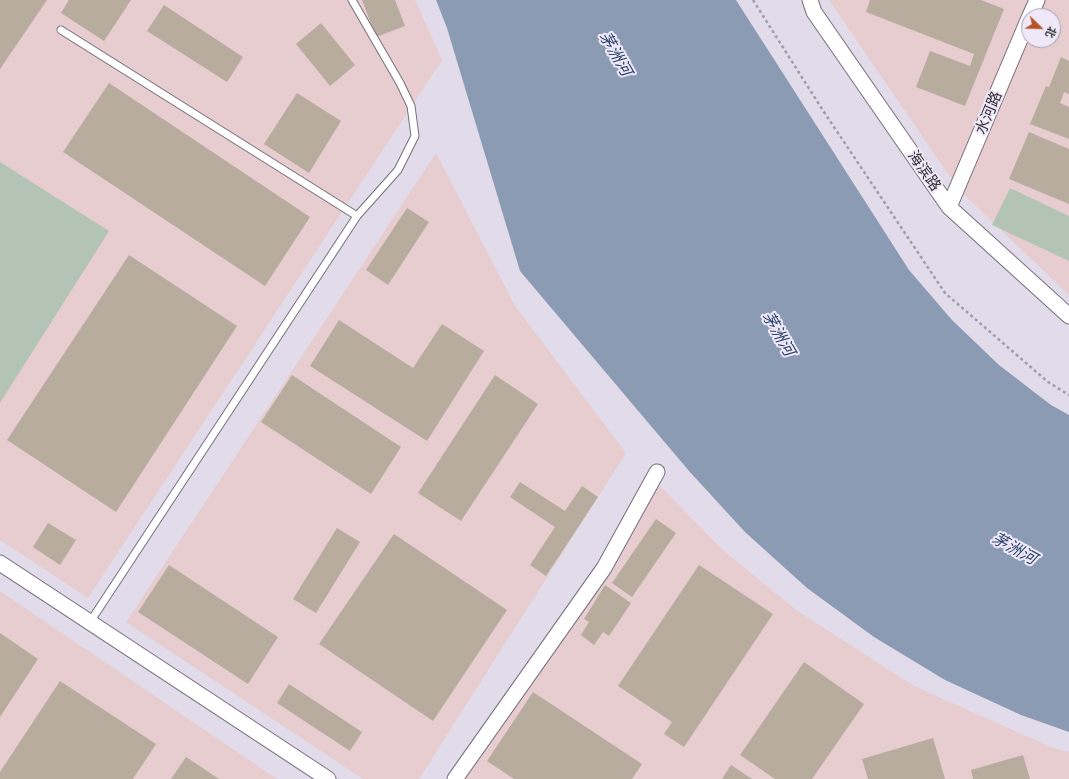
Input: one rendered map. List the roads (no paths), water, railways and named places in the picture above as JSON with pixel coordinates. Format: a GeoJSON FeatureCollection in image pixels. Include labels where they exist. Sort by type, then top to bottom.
{"type":"FeatureCollection","features":[{"type":"Feature","properties":{"kind":"street","name":"海滨路"},"geometry":{"type":"LineString","coordinates":[[810,0],[814,12],[949,208],[1069,316]]}},
{"type":"Feature","properties":{"kind":"street","name":"水河路"},"geometry":{"type":"LineString","coordinates":[[949,208],[1021,36]]}},
{"type":"Feature","properties":{"kind":"street"},"geometry":{"type":"LineString","coordinates":[[455,779],[604,568],[657,472]]}},
{"type":"Feature","properties":{"kind":"street"},"geometry":{"type":"LineString","coordinates":[[0,563],[328,779]]}},
{"type":"Feature","properties":{"kind":"lane"},"geometry":{"type":"LineString","coordinates":[[90,622],[357,216],[398,170],[415,136],[410,106],[400,83],[352,0]]}},
{"type":"Feature","properties":{"kind":"lane"},"geometry":{"type":"LineString","coordinates":[[61,30],[357,216]]}},
{"type":"Feature","properties":{"kind":"water","name":"茅洲河"},"geometry":{"type":"Polygon","coordinates":[[[436,0],[736,0],[909,270],[952,320],[999,365],[1051,405],[1069,415],[1069,732],[1021,715],[945,680],[874,637],[807,588],[745,532],[689,471],[520,271],[447,28],[436,0]]]}}]}
